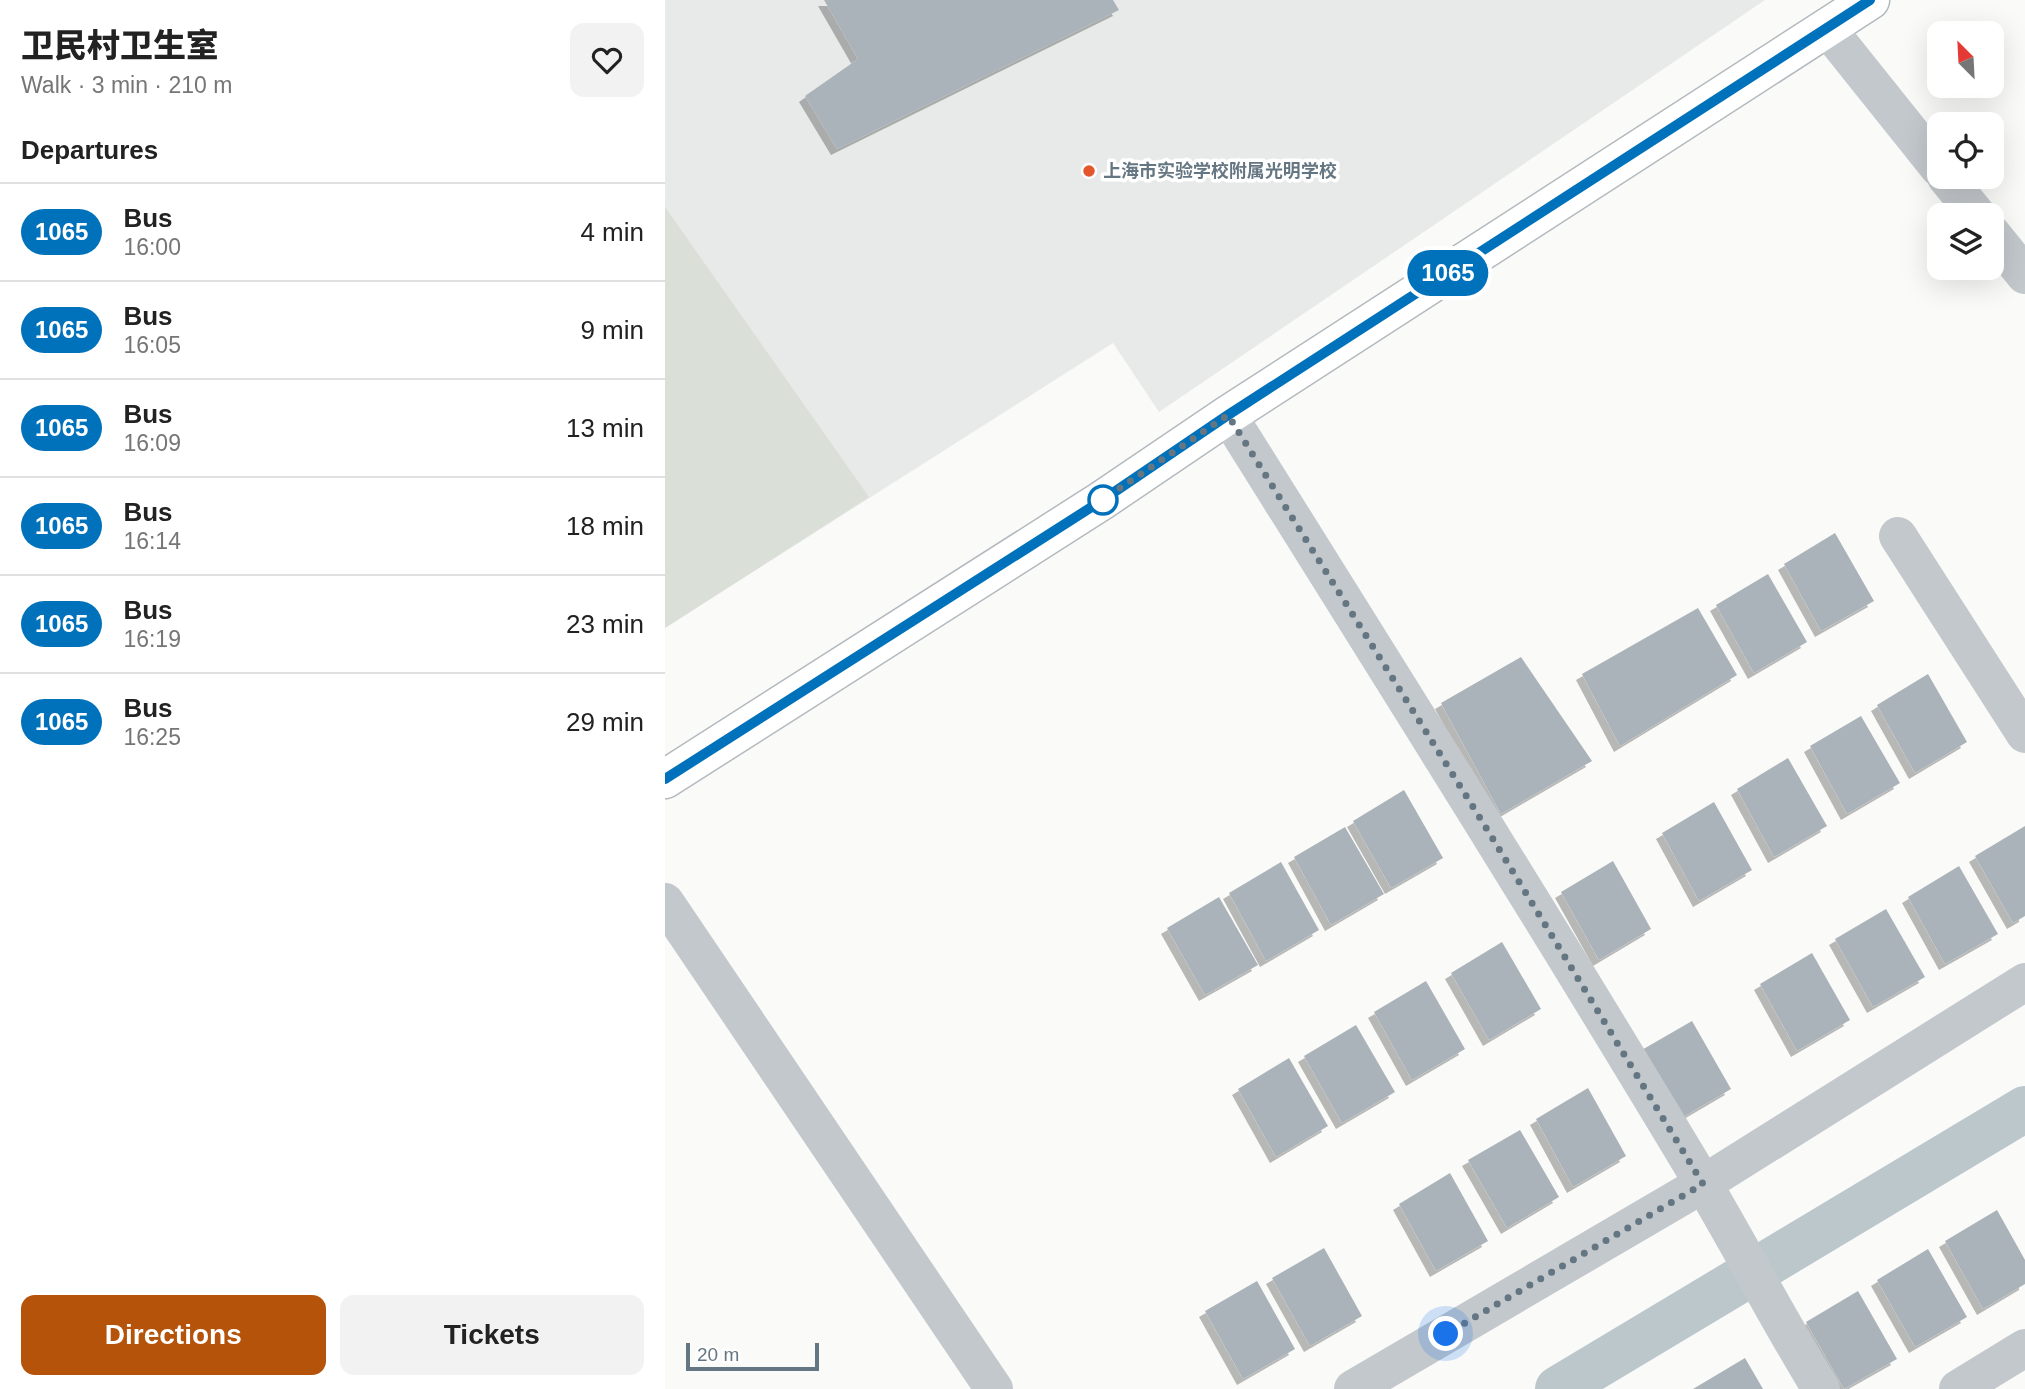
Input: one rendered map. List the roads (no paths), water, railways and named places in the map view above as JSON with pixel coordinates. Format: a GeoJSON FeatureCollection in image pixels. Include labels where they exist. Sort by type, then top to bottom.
{"type":"FeatureCollection","features":[{"type":"Feature","properties":{"kind":"street"},"geometry":{"type":"LineString","coordinates":[[665,779],[1101,501],[1228,415],[1870,0]]}},
{"type":"Feature","properties":{"kind":"street"},"geometry":{"type":"LineString","coordinates":[[1827,28],[1927,153]]}},
{"type":"Feature","properties":{"kind":"street"},"geometry":{"type":"LineString","coordinates":[[1956,189],[1967,203]]}},
{"type":"Feature","properties":{"kind":"street"},"geometry":{"type":"LineString","coordinates":[[2004,249],[2025,275]]}},
{"type":"Feature","properties":{"kind":"street"},"geometry":{"type":"LineString","coordinates":[[1228,415],[1490,834],[1709,1194],[1788,1336],[1821,1389]]}},
{"type":"Feature","properties":{"kind":"street"},"geometry":{"type":"LineString","coordinates":[[1898,536],[2025,734]]}},
{"type":"Feature","properties":{"kind":"street"},"geometry":{"type":"LineString","coordinates":[[665,902],[994,1389]]}},
{"type":"Feature","properties":{"kind":"street"},"geometry":{"type":"LineString","coordinates":[[1353,1389],[1709,1194],[2025,982]]}},
{"type":"Feature","properties":{"kind":"street"},"geometry":{"type":"LineString","coordinates":[[1958,1389],[2025,1348]]}},
{"type":"Feature","properties":{"kind":"waterway"},"geometry":{"type":"LineString","coordinates":[[1558,1389],[2025,1109]]}},
{"type":"Feature","properties":{"kind":"place","name":"上海市实验学校附属光明学校"},"geometry":{"type":"Point","coordinates":[1089,171]}}]}
